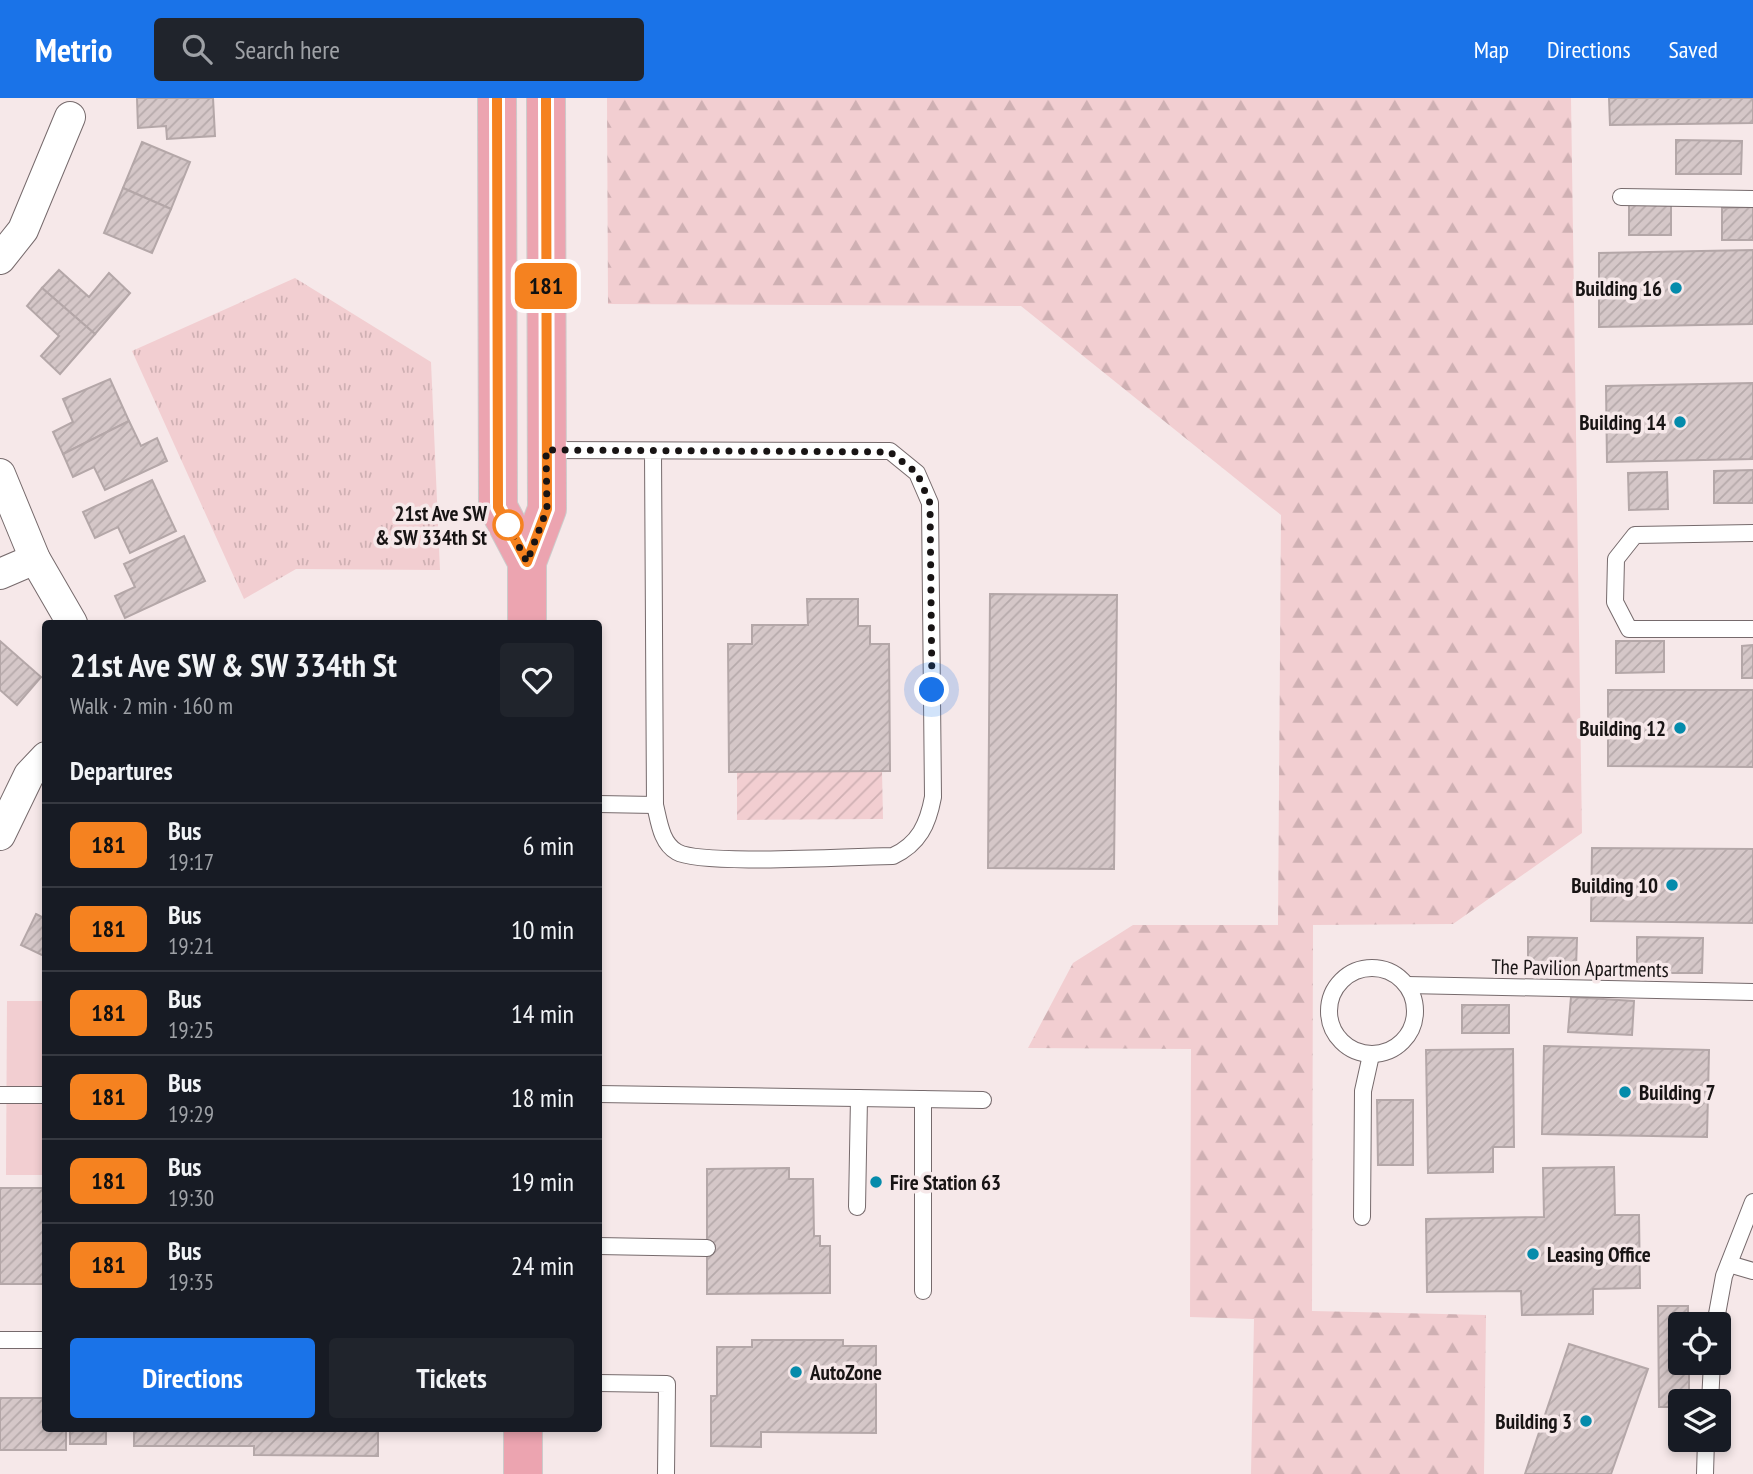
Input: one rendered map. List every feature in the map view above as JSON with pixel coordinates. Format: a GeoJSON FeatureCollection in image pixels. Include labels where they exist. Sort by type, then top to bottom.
{"type":"FeatureCollection","features":[{"type":"Feature","properties":{"kind":"main road"},"geometry":{"type":"LineString","coordinates":[[497,98],[498,507],[527,562]]}},
{"type":"Feature","properties":{"kind":"main road"},"geometry":{"type":"LineString","coordinates":[[527,620],[527,562],[547,509],[546,98]]}},
{"type":"Feature","properties":{"kind":"main road"},"geometry":{"type":"LineString","coordinates":[[523,1432],[523,1474]]}},
{"type":"Feature","properties":{"kind":"street"},"geometry":{"type":"LineString","coordinates":[[0,259],[23,229],[70,117]]}},
{"type":"Feature","properties":{"kind":"street"},"geometry":{"type":"LineString","coordinates":[[0,474],[35,559],[70,620]]}},
{"type":"Feature","properties":{"kind":"street"},"geometry":{"type":"LineString","coordinates":[[0,574],[35,559]]}},
{"type":"Feature","properties":{"kind":"street"},"geometry":{"type":"LineString","coordinates":[[0,835],[29,775],[42,761]]}},
{"type":"Feature","properties":{"kind":"lane"},"geometry":{"type":"LineString","coordinates":[[1621,197],[1753,199]]}},
{"type":"Feature","properties":{"kind":"lane"},"geometry":{"type":"LineString","coordinates":[[546,450],[890,452],[917,473],[930,503],[933,797],[930,814],[917,839],[906,850],[893,856],[688,856],[676,851],[666,841],[655,805],[653,451]]}},
{"type":"Feature","properties":{"kind":"lane"},"geometry":{"type":"LineString","coordinates":[[1753,533],[1635,535],[1616,559],[1615,602],[1629,629],[1753,629]]}},
{"type":"Feature","properties":{"kind":"lane"},"geometry":{"type":"LineString","coordinates":[[602,804],[655,805]]}},
{"type":"Feature","properties":{"kind":"lane"},"geometry":{"type":"LineString","coordinates":[[1365,968],[1392,973],[1407,985],[1416,1007],[1415,1021],[1409,1035],[1399,1046],[1371,1055],[1350,1048],[1334,1033],[1329,1020],[1332,992],[1340,981],[1365,968]]}},
{"type":"Feature","properties":{"kind":"lane","name":"The Pavilion Apartments"},"geometry":{"type":"LineString","coordinates":[[1407,985],[1753,992]]}},
{"type":"Feature","properties":{"kind":"lane"},"geometry":{"type":"LineString","coordinates":[[1362,1217],[1363,1091],[1371,1055]]}},
{"type":"Feature","properties":{"kind":"lane"},"geometry":{"type":"LineString","coordinates":[[602,1094],[983,1100]]}},
{"type":"Feature","properties":{"kind":"lane"},"geometry":{"type":"LineString","coordinates":[[0,1095],[42,1095]]}},
{"type":"Feature","properties":{"kind":"lane"},"geometry":{"type":"LineString","coordinates":[[857,1207],[859,1098]]}},
{"type":"Feature","properties":{"kind":"lane"},"geometry":{"type":"LineString","coordinates":[[923,1099],[923,1291]]}},
{"type":"Feature","properties":{"kind":"lane"},"geometry":{"type":"LineString","coordinates":[[1718,1312],[1729,1264],[1753,1202]]}},
{"type":"Feature","properties":{"kind":"lane"},"geometry":{"type":"LineString","coordinates":[[602,1246],[707,1248]]}},
{"type":"Feature","properties":{"kind":"lane"},"geometry":{"type":"LineString","coordinates":[[1729,1264],[1753,1271]]}},
{"type":"Feature","properties":{"kind":"lane"},"geometry":{"type":"LineString","coordinates":[[0,1340],[42,1340]]}},
{"type":"Feature","properties":{"kind":"lane"},"geometry":{"type":"LineString","coordinates":[[602,1383],[667,1384],[666,1474]]}},
{"type":"Feature","properties":{"kind":"lane"},"geometry":{"type":"LineString","coordinates":[[1705,1474],[1706,1452]]}},
{"type":"Feature","properties":{"kind":"green space"},"geometry":{"type":"Polygon","coordinates":[[[607,98],[1571,98],[1582,833],[1453,924],[1313,925],[1312,1311],[1486,1315],[1484,1474],[1251,1474],[1254,1319],[1190,1317],[1191,1049],[1028,1048],[1073,963],[1133,925],[1278,925],[1281,515],[1021,306],[608,304],[607,98]]]}},
{"type":"Feature","properties":{"kind":"green space"},"geometry":{"type":"Polygon","coordinates":[[[295,278],[431,362],[440,570],[296,569],[244,599],[132,351],[295,278]]]}},
{"type":"Feature","properties":{"kind":"green space"},"geometry":{"type":"Polygon","coordinates":[[[882,771],[883,819],[737,820],[737,772],[882,771]]]}},
{"type":"Feature","properties":{"kind":"green space"},"geometry":{"type":"Polygon","coordinates":[[[7,1001],[42,1001],[42,1175],[6,1175],[7,1001]]]}},
{"type":"Feature","properties":{"kind":"building"},"geometry":{"type":"Polygon","coordinates":[[[137,98],[213,98],[215,136],[167,139],[166,126],[138,128],[137,98]]]}},
{"type":"Feature","properties":{"kind":"building"},"geometry":{"type":"Polygon","coordinates":[[[1609,98],[1753,98],[1753,123],[1610,125],[1609,98]]]}},
{"type":"Feature","properties":{"kind":"building"},"geometry":{"type":"Polygon","coordinates":[[[1676,140],[1742,141],[1741,174],[1676,174],[1676,140]]]}},
{"type":"Feature","properties":{"kind":"building"},"geometry":{"type":"Polygon","coordinates":[[[142,142],[190,162],[171,209],[123,188],[142,142]]]}},
{"type":"Feature","properties":{"kind":"building"},"geometry":{"type":"Polygon","coordinates":[[[123,188],[171,209],[152,253],[104,233],[123,188]]]}},
{"type":"Feature","properties":{"kind":"building"},"geometry":{"type":"Polygon","coordinates":[[[1629,202],[1671,202],[1671,235],[1629,235],[1629,202]]]}},
{"type":"Feature","properties":{"kind":"building"},"geometry":{"type":"Polygon","coordinates":[[[1753,207],[1753,240],[1722,240],[1722,208],[1753,207]]]}},
{"type":"Feature","properties":{"kind":"building","name":"Building 16"},"geometry":{"type":"Polygon","coordinates":[[[1753,250],[1753,324],[1599,327],[1599,253],[1753,250]]]}},
{"type":"Feature","properties":{"kind":"building"},"geometry":{"type":"Polygon","coordinates":[[[59,270],[89,297],[109,273],[130,293],[95,334],[42,288],[59,270]]]}},
{"type":"Feature","properties":{"kind":"building"},"geometry":{"type":"Polygon","coordinates":[[[42,288],[95,334],[60,374],[41,356],[59,336],[27,306],[42,288]]]}},
{"type":"Feature","properties":{"kind":"building"},"geometry":{"type":"Polygon","coordinates":[[[110,379],[129,421],[63,454],[53,432],[73,422],[63,399],[110,379]]]}},
{"type":"Feature","properties":{"kind":"building","name":"Building 14"},"geometry":{"type":"Polygon","coordinates":[[[1753,383],[1753,459],[1607,462],[1606,386],[1753,383]]]}},
{"type":"Feature","properties":{"kind":"building"},"geometry":{"type":"Polygon","coordinates":[[[129,421],[141,446],[157,438],[167,461],[105,490],[94,467],[73,477],[63,454],[129,421]]]}},
{"type":"Feature","properties":{"kind":"building"},"geometry":{"type":"Polygon","coordinates":[[[1753,470],[1753,503],[1714,503],[1714,471],[1753,470]]]}},
{"type":"Feature","properties":{"kind":"building"},"geometry":{"type":"Polygon","coordinates":[[[1667,472],[1668,509],[1629,510],[1628,473],[1667,472]]]}},
{"type":"Feature","properties":{"kind":"building"},"geometry":{"type":"Polygon","coordinates":[[[152,480],[176,531],[130,553],[118,527],[95,538],[83,512],[152,480]]]}},
{"type":"Feature","properties":{"kind":"building"},"geometry":{"type":"Polygon","coordinates":[[[184,536],[205,581],[125,618],[115,596],[135,587],[124,564],[184,536]]]}},
{"type":"Feature","properties":{"kind":"building"},"geometry":{"type":"Polygon","coordinates":[[[990,594],[1117,595],[1114,869],[988,868],[990,594]]]}},
{"type":"Feature","properties":{"kind":"building"},"geometry":{"type":"Polygon","coordinates":[[[807,599],[858,599],[858,626],[870,626],[870,644],[889,644],[890,771],[729,772],[728,644],[752,644],[752,625],[808,625],[807,599]]]}},
{"type":"Feature","properties":{"kind":"building"},"geometry":{"type":"Polygon","coordinates":[[[0,641],[41,677],[17,705],[0,690],[0,641]]]}},
{"type":"Feature","properties":{"kind":"building"},"geometry":{"type":"Polygon","coordinates":[[[1616,641],[1664,641],[1664,672],[1616,673],[1616,641]]]}},
{"type":"Feature","properties":{"kind":"building"},"geometry":{"type":"Polygon","coordinates":[[[1753,645],[1753,678],[1742,678],[1742,646],[1753,645]]]}},
{"type":"Feature","properties":{"kind":"building","name":"Building 12"},"geometry":{"type":"Polygon","coordinates":[[[1608,690],[1753,690],[1753,767],[1608,766],[1608,690]]]}},
{"type":"Feature","properties":{"kind":"building","name":"Building 10"},"geometry":{"type":"Polygon","coordinates":[[[1592,848],[1753,849],[1753,923],[1591,921],[1592,848]]]}},
{"type":"Feature","properties":{"kind":"building"},"geometry":{"type":"Polygon","coordinates":[[[36,914],[42,917],[42,955],[21,945],[36,914]]]}},
{"type":"Feature","properties":{"kind":"building"},"geometry":{"type":"Polygon","coordinates":[[[1528,937],[1577,938],[1576,968],[1528,968],[1528,937]]]}},
{"type":"Feature","properties":{"kind":"building"},"geometry":{"type":"Polygon","coordinates":[[[1637,937],[1703,938],[1702,973],[1637,973],[1637,937]]]}},
{"type":"Feature","properties":{"kind":"building"},"geometry":{"type":"Polygon","coordinates":[[[1571,997],[1634,1001],[1632,1035],[1568,1032],[1571,997]]]}},
{"type":"Feature","properties":{"kind":"building"},"geometry":{"type":"Polygon","coordinates":[[[1462,1005],[1509,1005],[1509,1033],[1462,1033],[1462,1005]]]}},
{"type":"Feature","properties":{"kind":"building","name":"Building 7"},"geometry":{"type":"Polygon","coordinates":[[[1544,1046],[1709,1050],[1707,1137],[1542,1134],[1544,1046]]]}},
{"type":"Feature","properties":{"kind":"building"},"geometry":{"type":"Polygon","coordinates":[[[1513,1049],[1514,1147],[1493,1147],[1493,1172],[1428,1173],[1426,1050],[1513,1049]]]}},
{"type":"Feature","properties":{"kind":"building"},"geometry":{"type":"Polygon","coordinates":[[[1377,1100],[1413,1100],[1413,1165],[1378,1165],[1377,1100]]]}},
{"type":"Feature","properties":{"kind":"building","name":"Leasing Office"},"geometry":{"type":"Polygon","coordinates":[[[1614,1167],[1615,1215],[1639,1215],[1640,1288],[1593,1289],[1593,1314],[1522,1315],[1521,1291],[1427,1292],[1426,1219],[1544,1217],[1543,1168],[1614,1167]]]}},
{"type":"Feature","properties":{"kind":"building"},"geometry":{"type":"Polygon","coordinates":[[[789,1168],[789,1179],[813,1179],[814,1236],[820,1236],[820,1246],[830,1246],[830,1293],[707,1294],[707,1169],[789,1168]]]}},
{"type":"Feature","properties":{"kind":"building"},"geometry":{"type":"Polygon","coordinates":[[[0,1188],[42,1188],[42,1284],[0,1284],[0,1188]]]}},
{"type":"Feature","properties":{"kind":"building"},"geometry":{"type":"Polygon","coordinates":[[[1658,1306],[1688,1306],[1688,1312],[1668,1312],[1668,1375],[1689,1375],[1689,1389],[1668,1389],[1668,1407],[1659,1407],[1658,1306]]]}},
{"type":"Feature","properties":{"kind":"building","name":"AutoZone"},"geometry":{"type":"Polygon","coordinates":[[[752,1340],[843,1340],[843,1346],[876,1346],[876,1433],[761,1432],[761,1447],[711,1446],[711,1396],[717,1396],[717,1347],[752,1347],[752,1340]]]}},
{"type":"Feature","properties":{"kind":"building","name":"Building 3"},"geometry":{"type":"Polygon","coordinates":[[[1569,1344],[1648,1369],[1611,1474],[1525,1474],[1569,1344]]]}},
{"type":"Feature","properties":{"kind":"building"},"geometry":{"type":"Polygon","coordinates":[[[0,1398],[42,1398],[42,1432],[66,1432],[66,1450],[0,1450],[0,1398]]]}},
{"type":"Feature","properties":{"kind":"building"},"geometry":{"type":"Polygon","coordinates":[[[70,1432],[106,1432],[106,1444],[70,1444],[70,1432]]]}},
{"type":"Feature","properties":{"kind":"building"},"geometry":{"type":"Polygon","coordinates":[[[134,1432],[378,1432],[378,1456],[254,1455],[254,1446],[134,1446],[134,1432]]]}},
{"type":"Feature","properties":{"kind":"bus line","name":"181"},"geometry":{"type":"LineString","coordinates":[[497,98],[498,507],[527,562],[547,509],[546,98]]}},
{"type":"Feature","properties":{"kind":"place","name":"Building 16"},"geometry":{"type":"Point","coordinates":[1676,288]}},
{"type":"Feature","properties":{"kind":"place","name":"Building 14"},"geometry":{"type":"Point","coordinates":[1680,422]}},
{"type":"Feature","properties":{"kind":"place","name":"21st Ave SW & SW 334th St"},"geometry":{"type":"Point","coordinates":[508,525]}},
{"type":"Feature","properties":{"kind":"place","name":"Building 12"},"geometry":{"type":"Point","coordinates":[1680,728]}},
{"type":"Feature","properties":{"kind":"place","name":"Building 10"},"geometry":{"type":"Point","coordinates":[1672,885]}},
{"type":"Feature","properties":{"kind":"place","name":"Building 7"},"geometry":{"type":"Point","coordinates":[1625,1092]}},
{"type":"Feature","properties":{"kind":"place","name":"Fire Station 63"},"geometry":{"type":"Point","coordinates":[876,1182]}},
{"type":"Feature","properties":{"kind":"place","name":"Leasing Office"},"geometry":{"type":"Point","coordinates":[1533,1254]}},
{"type":"Feature","properties":{"kind":"place","name":"AutoZone"},"geometry":{"type":"Point","coordinates":[796,1372]}},
{"type":"Feature","properties":{"kind":"place","name":"Building 3"},"geometry":{"type":"Point","coordinates":[1586,1421]}},
{"type":"Feature","properties":{"kind":"route"},"geometry":{"type":"LineString","coordinates":[[508,525],[527,562],[547,509],[546,450],[890,452],[908,463],[917,473],[930,503],[932,690]]}}]}
